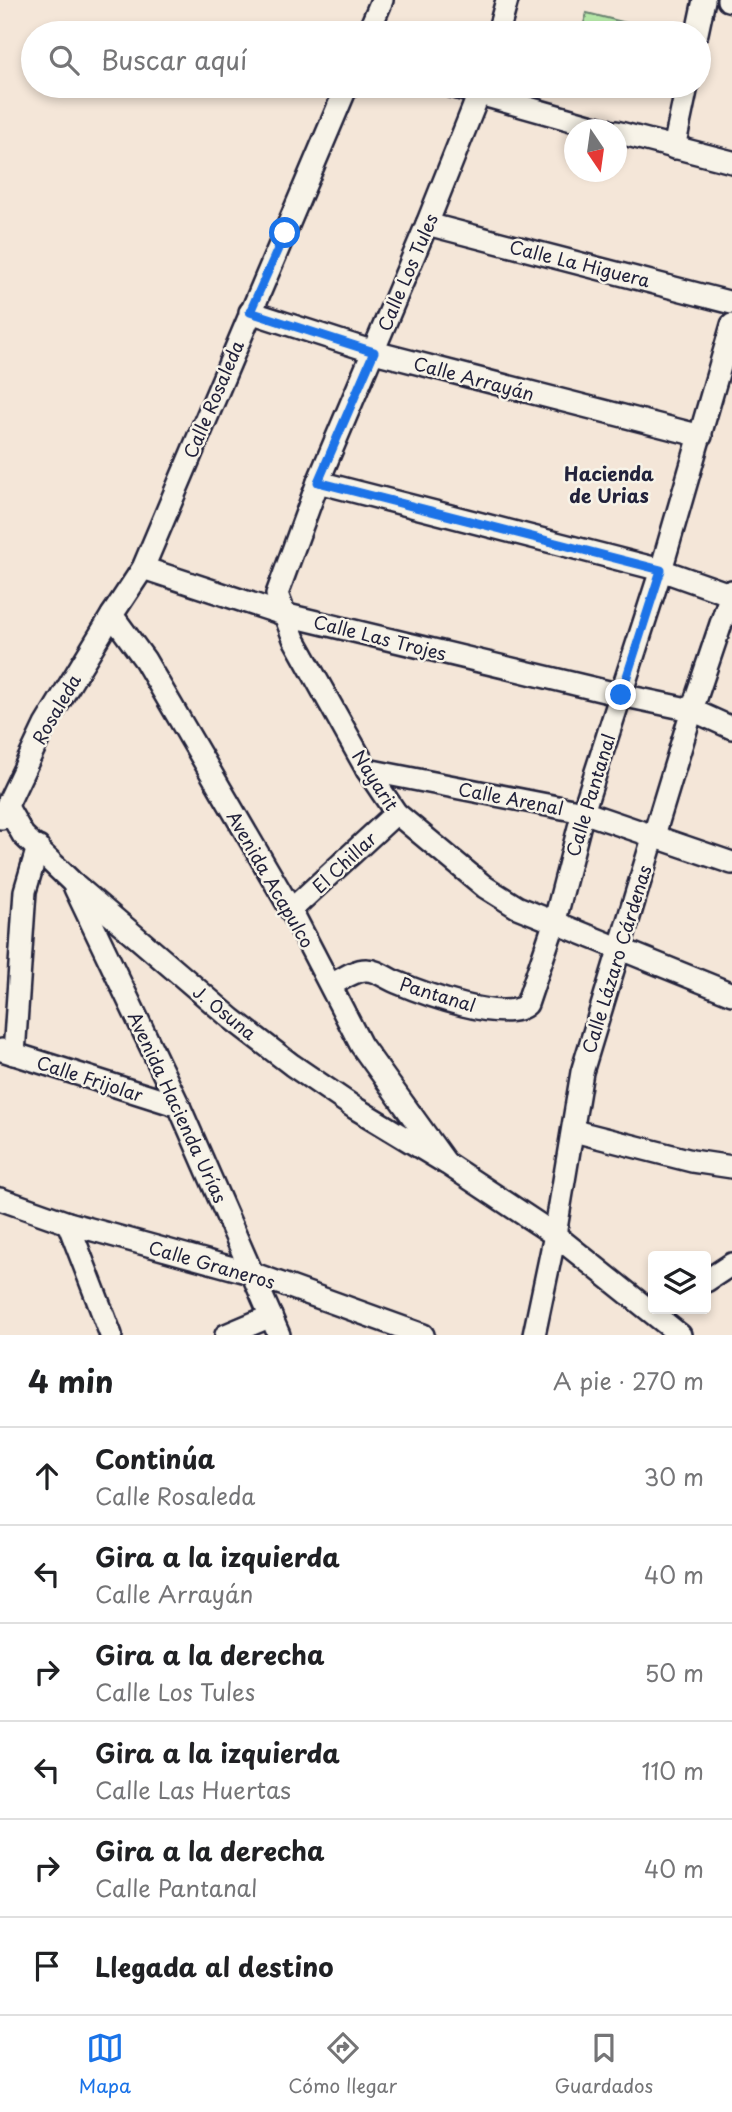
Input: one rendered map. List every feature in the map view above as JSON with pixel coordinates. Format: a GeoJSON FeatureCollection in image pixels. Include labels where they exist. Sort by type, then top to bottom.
{"type":"FeatureCollection","features":[{"type":"Feature","properties":{"kind":"street"},"geometry":{"type":"LineString","coordinates":[[373,21],[382,0]]}},
{"type":"Feature","properties":{"kind":"street"},"geometry":{"type":"LineString","coordinates":[[501,21],[507,0]]}},
{"type":"Feature","properties":{"kind":"street"},"geometry":{"type":"LineString","coordinates":[[700,21],[704,0]]}},
{"type":"Feature","properties":{"kind":"street","name":"Calle Rosaleda"},"geometry":{"type":"LineString","coordinates":[[112,615],[143,568],[342,98]]}},
{"type":"Feature","properties":{"kind":"street","name":"Calle Los Tules"},"geometry":{"type":"LineString","coordinates":[[283,614],[277,594],[318,482],[478,98]]}},
{"type":"Feature","properties":{"kind":"street"},"geometry":{"type":"LineString","coordinates":[[506,98],[572,119]]}},
{"type":"Feature","properties":{"kind":"street"},"geometry":{"type":"LineString","coordinates":[[674,148],[684,98]]}},
{"type":"Feature","properties":{"kind":"street"},"geometry":{"type":"LineString","coordinates":[[627,135],[732,162]]}},
{"type":"Feature","properties":{"kind":"street","name":"Calle La Higuera"},"geometry":{"type":"LineString","coordinates":[[427,224],[732,303]]}},
{"type":"Feature","properties":{"kind":"street","name":"Calle Arrayán"},"geometry":{"type":"LineString","coordinates":[[250,312],[374,352],[701,436]]}},
{"type":"Feature","properties":{"kind":"street","name":"Calle Pantanal"},"geometry":{"type":"LineString","coordinates":[[535,984],[554,924],[583,812],[661,570],[732,325]]}},
{"type":"Feature","properties":{"kind":"street"},"geometry":{"type":"LineString","coordinates":[[318,482],[661,570],[732,594]]}},
{"type":"Feature","properties":{"kind":"street","name":"Calle Las Trojes"},"geometry":{"type":"LineString","coordinates":[[143,568],[283,614],[692,710],[732,728]]}},
{"type":"Feature","properties":{"kind":"street","name":"Calle Lázaro Cárdenas"},"geometry":{"type":"LineString","coordinates":[[534,1335],[555,1235],[583,1072],[653,835],[732,594]]}},
{"type":"Feature","properties":{"kind":"street","name":"Nayarit"},"geometry":{"type":"LineString","coordinates":[[283,614],[294,639],[367,769],[397,813],[485,887],[517,907],[732,994]]}},
{"type":"Feature","properties":{"kind":"street","name":"Rosaleda"},"geometry":{"type":"LineString","coordinates":[[2,810],[45,725],[112,615]]}},
{"type":"Feature","properties":{"kind":"street","name":"Avenida Acapulco"},"geometry":{"type":"LineString","coordinates":[[112,615],[145,660],[291,910],[361,1045],[446,1163]]}},
{"type":"Feature","properties":{"kind":"street","name":"Calle Arenal"},"geometry":{"type":"LineString","coordinates":[[367,769],[583,812],[732,863]]}},
{"type":"Feature","properties":{"kind":"street","name":"J. Osuna"},"geometry":{"type":"LineString","coordinates":[[2,810],[71,881],[232,1018],[292,1065],[555,1235],[648,1303]]}},
{"type":"Feature","properties":{"kind":"street","name":"El Chillar"},"geometry":{"type":"LineString","coordinates":[[291,910],[397,813]]}},
{"type":"Feature","properties":{"kind":"street"},"geometry":{"type":"LineString","coordinates":[[0,830],[30,841],[17,985],[7,1051]]}},
{"type":"Feature","properties":{"kind":"street","name":"Avenida Hacienda Urías"},"geometry":{"type":"LineString","coordinates":[[71,881],[179,1106],[275,1325]]}},
{"type":"Feature","properties":{"kind":"street","name":"Pantanal"},"geometry":{"type":"LineString","coordinates":[[331,985],[360,971],[369,970],[419,990],[476,1008],[517,1011],[527,1004],[535,984]]}},
{"type":"Feature","properties":{"kind":"street","name":"Calle Frijolar"},"geometry":{"type":"LineString","coordinates":[[7,1051],[179,1106]]}},
{"type":"Feature","properties":{"kind":"street"},"geometry":{"type":"LineString","coordinates":[[574,1131],[732,1167]]}},
{"type":"Feature","properties":{"kind":"street","name":"Calle Graneros"},"geometry":{"type":"LineString","coordinates":[[0,1199],[68,1223],[254,1274],[423,1335]]}},
{"type":"Feature","properties":{"kind":"street"},"geometry":{"type":"LineString","coordinates":[[68,1223],[111,1335]]}},
{"type":"Feature","properties":{"kind":"street"},"geometry":{"type":"LineString","coordinates":[[711,1279],[732,1264]]}},
{"type":"Feature","properties":{"kind":"street","name":"J. Osuna"},"geometry":{"type":"LineString","coordinates":[[662,1314],[680,1335]]}},
{"type":"Feature","properties":{"kind":"street"},"geometry":{"type":"LineString","coordinates":[[226,1335],[275,1325]]}},
{"type":"Feature","properties":{"kind":"green space"},"geometry":{"type":"Polygon","coordinates":[[[587,13],[619,21],[585,21],[587,13]]]}},
{"type":"Feature","properties":{"kind":"district","name":"Hacienda de Urias"},"geometry":{"type":"Point","coordinates":[609,484]}},
{"type":"Feature","properties":{"kind":"route"},"geometry":{"type":"LineString","coordinates":[[285,233],[250,312],[374,352],[318,482],[661,570],[621,695]]}}]}
